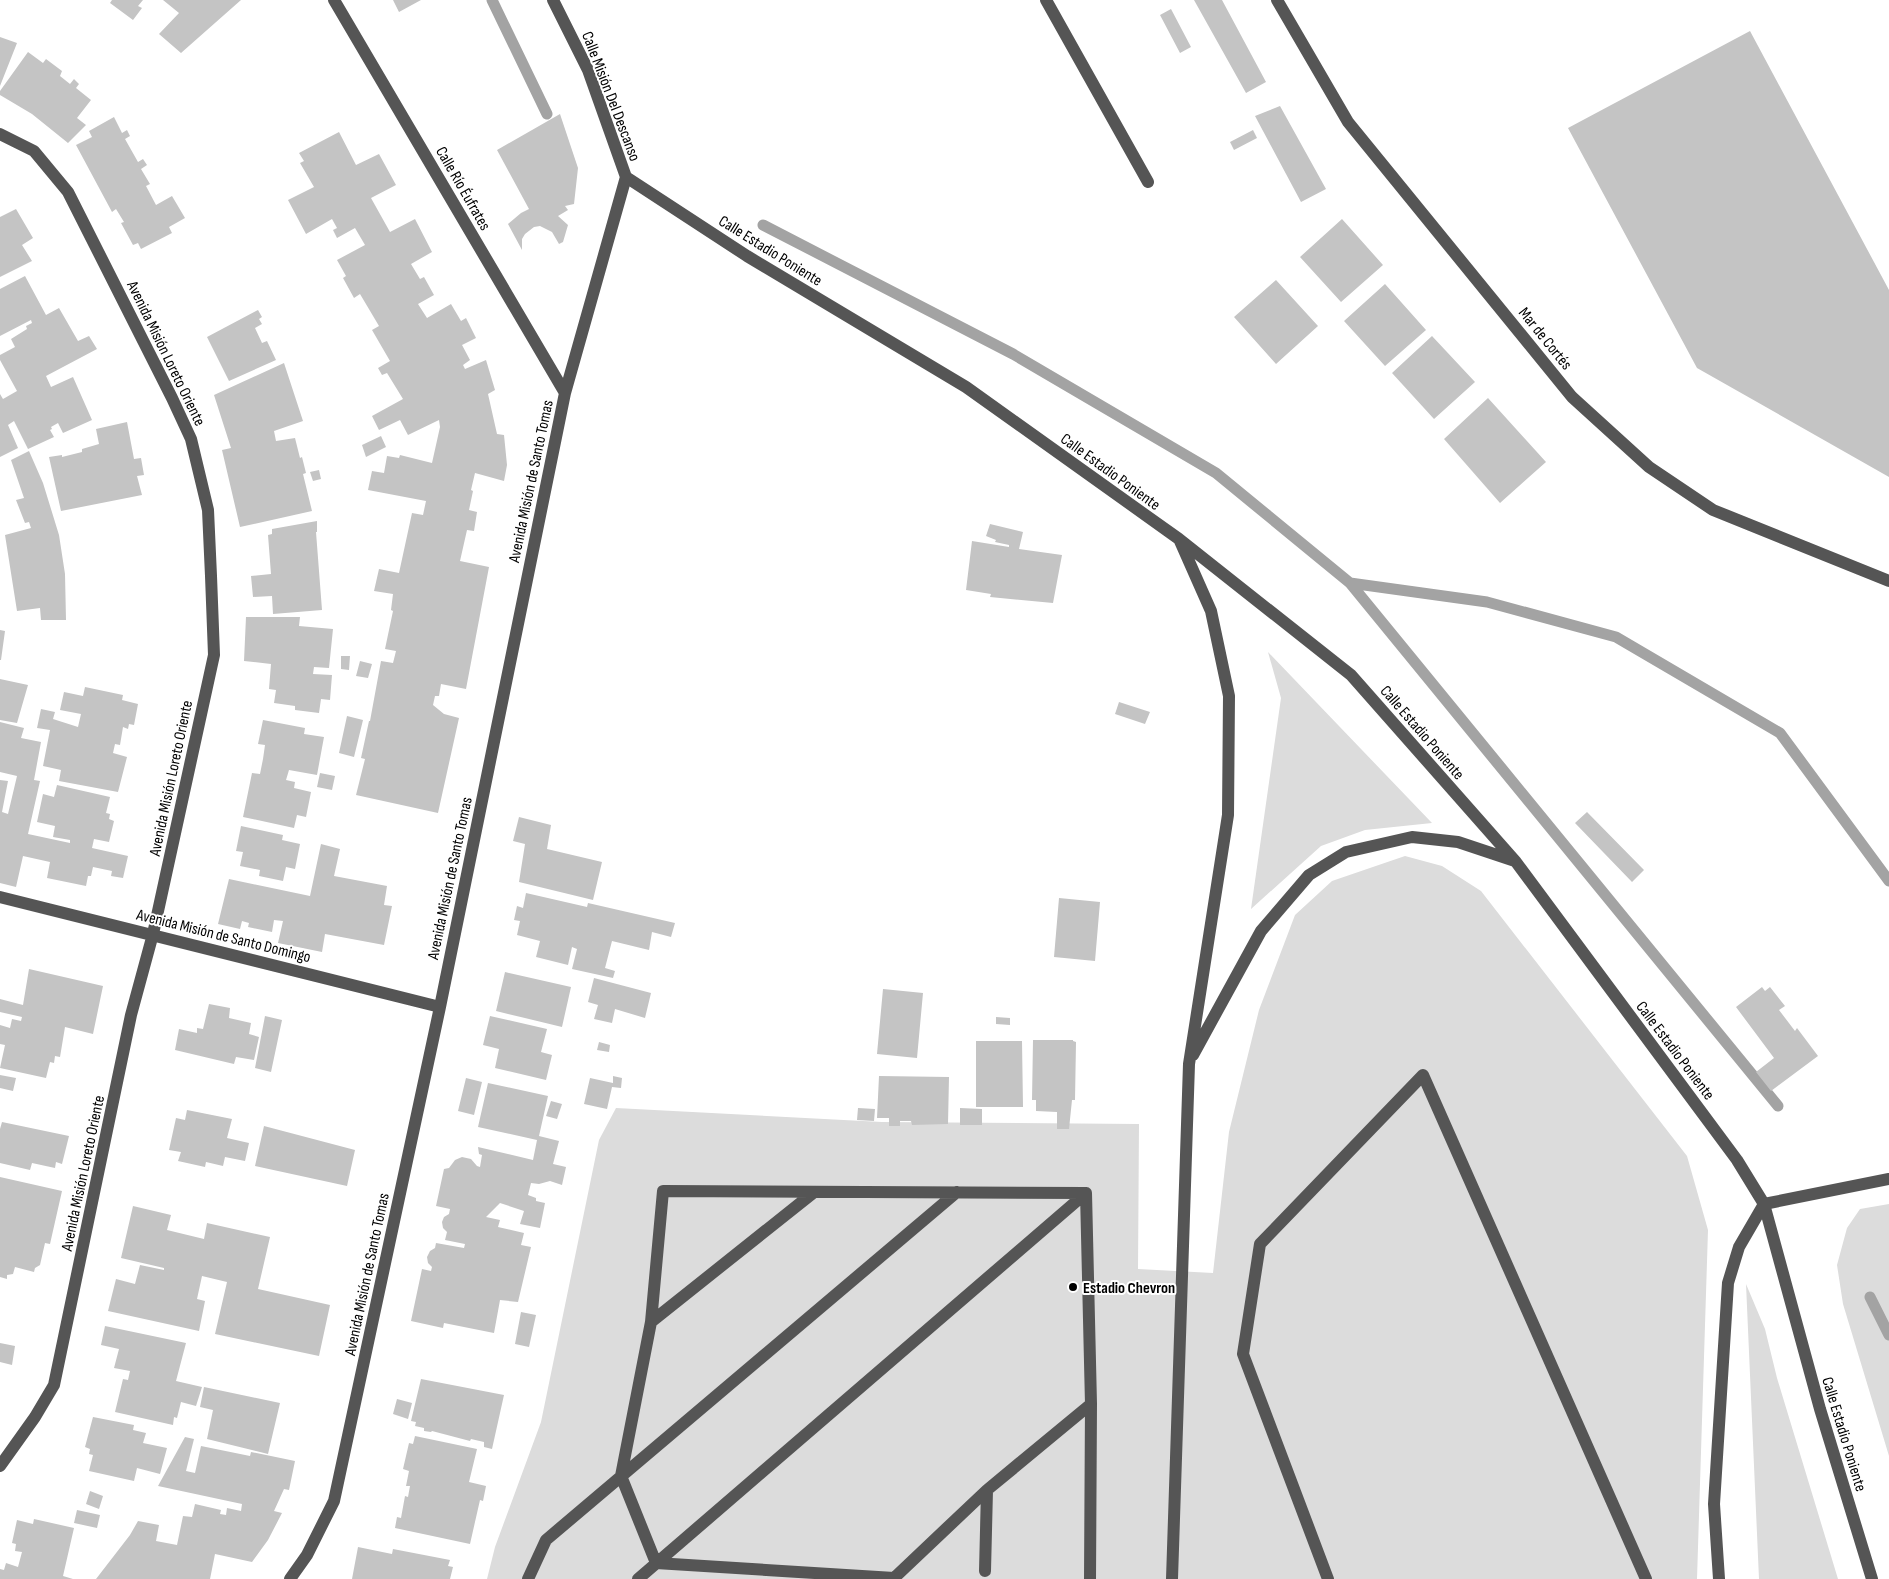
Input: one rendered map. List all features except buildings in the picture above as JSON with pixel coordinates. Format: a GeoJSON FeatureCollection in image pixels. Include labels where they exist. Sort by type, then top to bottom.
{"type":"FeatureCollection","features":[{"type":"Feature","properties":{"kind":"street","name":"Calle Río Éufrates"},"geometry":{"type":"LineString","coordinates":[[334,0],[565,393]]}},
{"type":"Feature","properties":{"kind":"street","name":"Calle Misión Del Descanso"},"geometry":{"type":"LineString","coordinates":[[553,0],[588,70],[626,177]]}},
{"type":"Feature","properties":{"kind":"street"},"geometry":{"type":"LineString","coordinates":[[1046,0],[1148,182]]}},
{"type":"Feature","properties":{"kind":"street","name":"Mar de Cortés"},"geometry":{"type":"LineString","coordinates":[[1277,0],[1348,122],[1572,397],[1649,466],[1713,510],[1889,581]]}},
{"type":"Feature","properties":{"kind":"street","name":"Avenida Misión Loreto Oriente"},"geometry":{"type":"LineString","coordinates":[[0,134],[34,151],[68,192],[191,439],[208,510],[214,654],[153,934],[129,1025],[54,1385],[35,1417],[0,1466]]}},
{"type":"Feature","properties":{"kind":"street","name":"Avenida Misión de Santo Tomas"},"geometry":{"type":"LineString","coordinates":[[290,1579],[307,1555],[334,1501],[440,1006],[565,393],[626,177]]}},
{"type":"Feature","properties":{"kind":"street","name":"Calle Estadio Poniente"},"geometry":{"type":"LineString","coordinates":[[626,177],[747,256],[966,387],[1179,539],[1351,675],[1516,862],[1737,1160],[1764,1204],[1820,1409],[1872,1579]]}},
{"type":"Feature","properties":{"kind":"street"},"geometry":{"type":"LineString","coordinates":[[1172,1579],[1189,1064],[1228,815],[1229,696],[1211,611],[1179,539]]}},
{"type":"Feature","properties":{"kind":"street"},"geometry":{"type":"LineString","coordinates":[[1189,1064],[1261,931],[1309,875],[1346,852],[1412,837],[1458,842],[1516,862]]}},
{"type":"Feature","properties":{"kind":"street","name":"Avenida Misión de Santo Domingo"},"geometry":{"type":"LineString","coordinates":[[0,897],[440,1006]]}},
{"type":"Feature","properties":{"kind":"street"},"geometry":{"type":"LineString","coordinates":[[1328,1579],[1243,1354],[1260,1244],[1423,1075],[1646,1579]]}},
{"type":"Feature","properties":{"kind":"street"},"geometry":{"type":"LineString","coordinates":[[1719,1579],[1714,1504],[1728,1283],[1739,1247],[1764,1204],[1889,1179]]}},
{"type":"Feature","properties":{"kind":"street"},"geometry":{"type":"LineString","coordinates":[[656,1563],[621,1476],[651,1322],[663,1190],[813,1193],[1086,1193]]}},
{"type":"Feature","properties":{"kind":"street"},"geometry":{"type":"LineString","coordinates":[[528,1579],[546,1540],[957,1192]]}},
{"type":"Feature","properties":{"kind":"street"},"geometry":{"type":"LineString","coordinates":[[651,1322],[813,1193]]}},
{"type":"Feature","properties":{"kind":"street"},"geometry":{"type":"LineString","coordinates":[[1086,1193],[1091,1404],[1090,1579]]}},
{"type":"Feature","properties":{"kind":"street"},"geometry":{"type":"LineString","coordinates":[[638,1579],[1086,1193]]}},
{"type":"Feature","properties":{"kind":"street"},"geometry":{"type":"LineString","coordinates":[[656,1563],[894,1578],[987,1490],[1091,1404]]}},
{"type":"Feature","properties":{"kind":"street"},"geometry":{"type":"LineString","coordinates":[[984,1571],[987,1490]]}},
{"type":"Feature","properties":{"kind":"shaded area"},"geometry":{"type":"Polygon","coordinates":[[[1268,652],[1432,823],[1365,830],[1321,846],[1251,909],[1281,698],[1268,652]]]}},
{"type":"Feature","properties":{"kind":"shaded area","name":"Estadio Chevron"},"geometry":{"type":"Polygon","coordinates":[[[1405,856],[1442,866],[1481,891],[1687,1156],[1708,1230],[1697,1579],[487,1579],[495,1547],[541,1422],[599,1140],[616,1108],[882,1122],[1139,1124],[1138,1269],[1213,1273],[1229,1132],[1259,1010],[1295,915],[1332,881],[1405,856]]]}},
{"type":"Feature","properties":{"kind":"shaded area"},"geometry":{"type":"Polygon","coordinates":[[[1889,1204],[1889,1456],[1843,1304],[1837,1265],[1847,1228],[1860,1209],[1889,1204]]]}},
{"type":"Feature","properties":{"kind":"shaded area"},"geometry":{"type":"Polygon","coordinates":[[[1746,1284],[1765,1329],[1777,1378],[1838,1579],[1759,1579],[1746,1284]]]}},
{"type":"Feature","properties":{"kind":"waterway"},"geometry":{"type":"LineString","coordinates":[[492,0],[547,114]]}},
{"type":"Feature","properties":{"kind":"waterway"},"geometry":{"type":"LineString","coordinates":[[763,225],[1013,354],[1216,473],[1350,583],[1487,602],[1616,637],[1780,733],[1889,881]]}},
{"type":"Feature","properties":{"kind":"waterway"},"geometry":{"type":"LineString","coordinates":[[1350,583],[1778,1106]]}},
{"type":"Feature","properties":{"kind":"waterway"},"geometry":{"type":"LineString","coordinates":[[1870,1297],[1889,1335]]}},
{"type":"Feature","properties":{"kind":"place","name":"Estadio Chevron"},"geometry":{"type":"Point","coordinates":[1073,1287]}}]}
